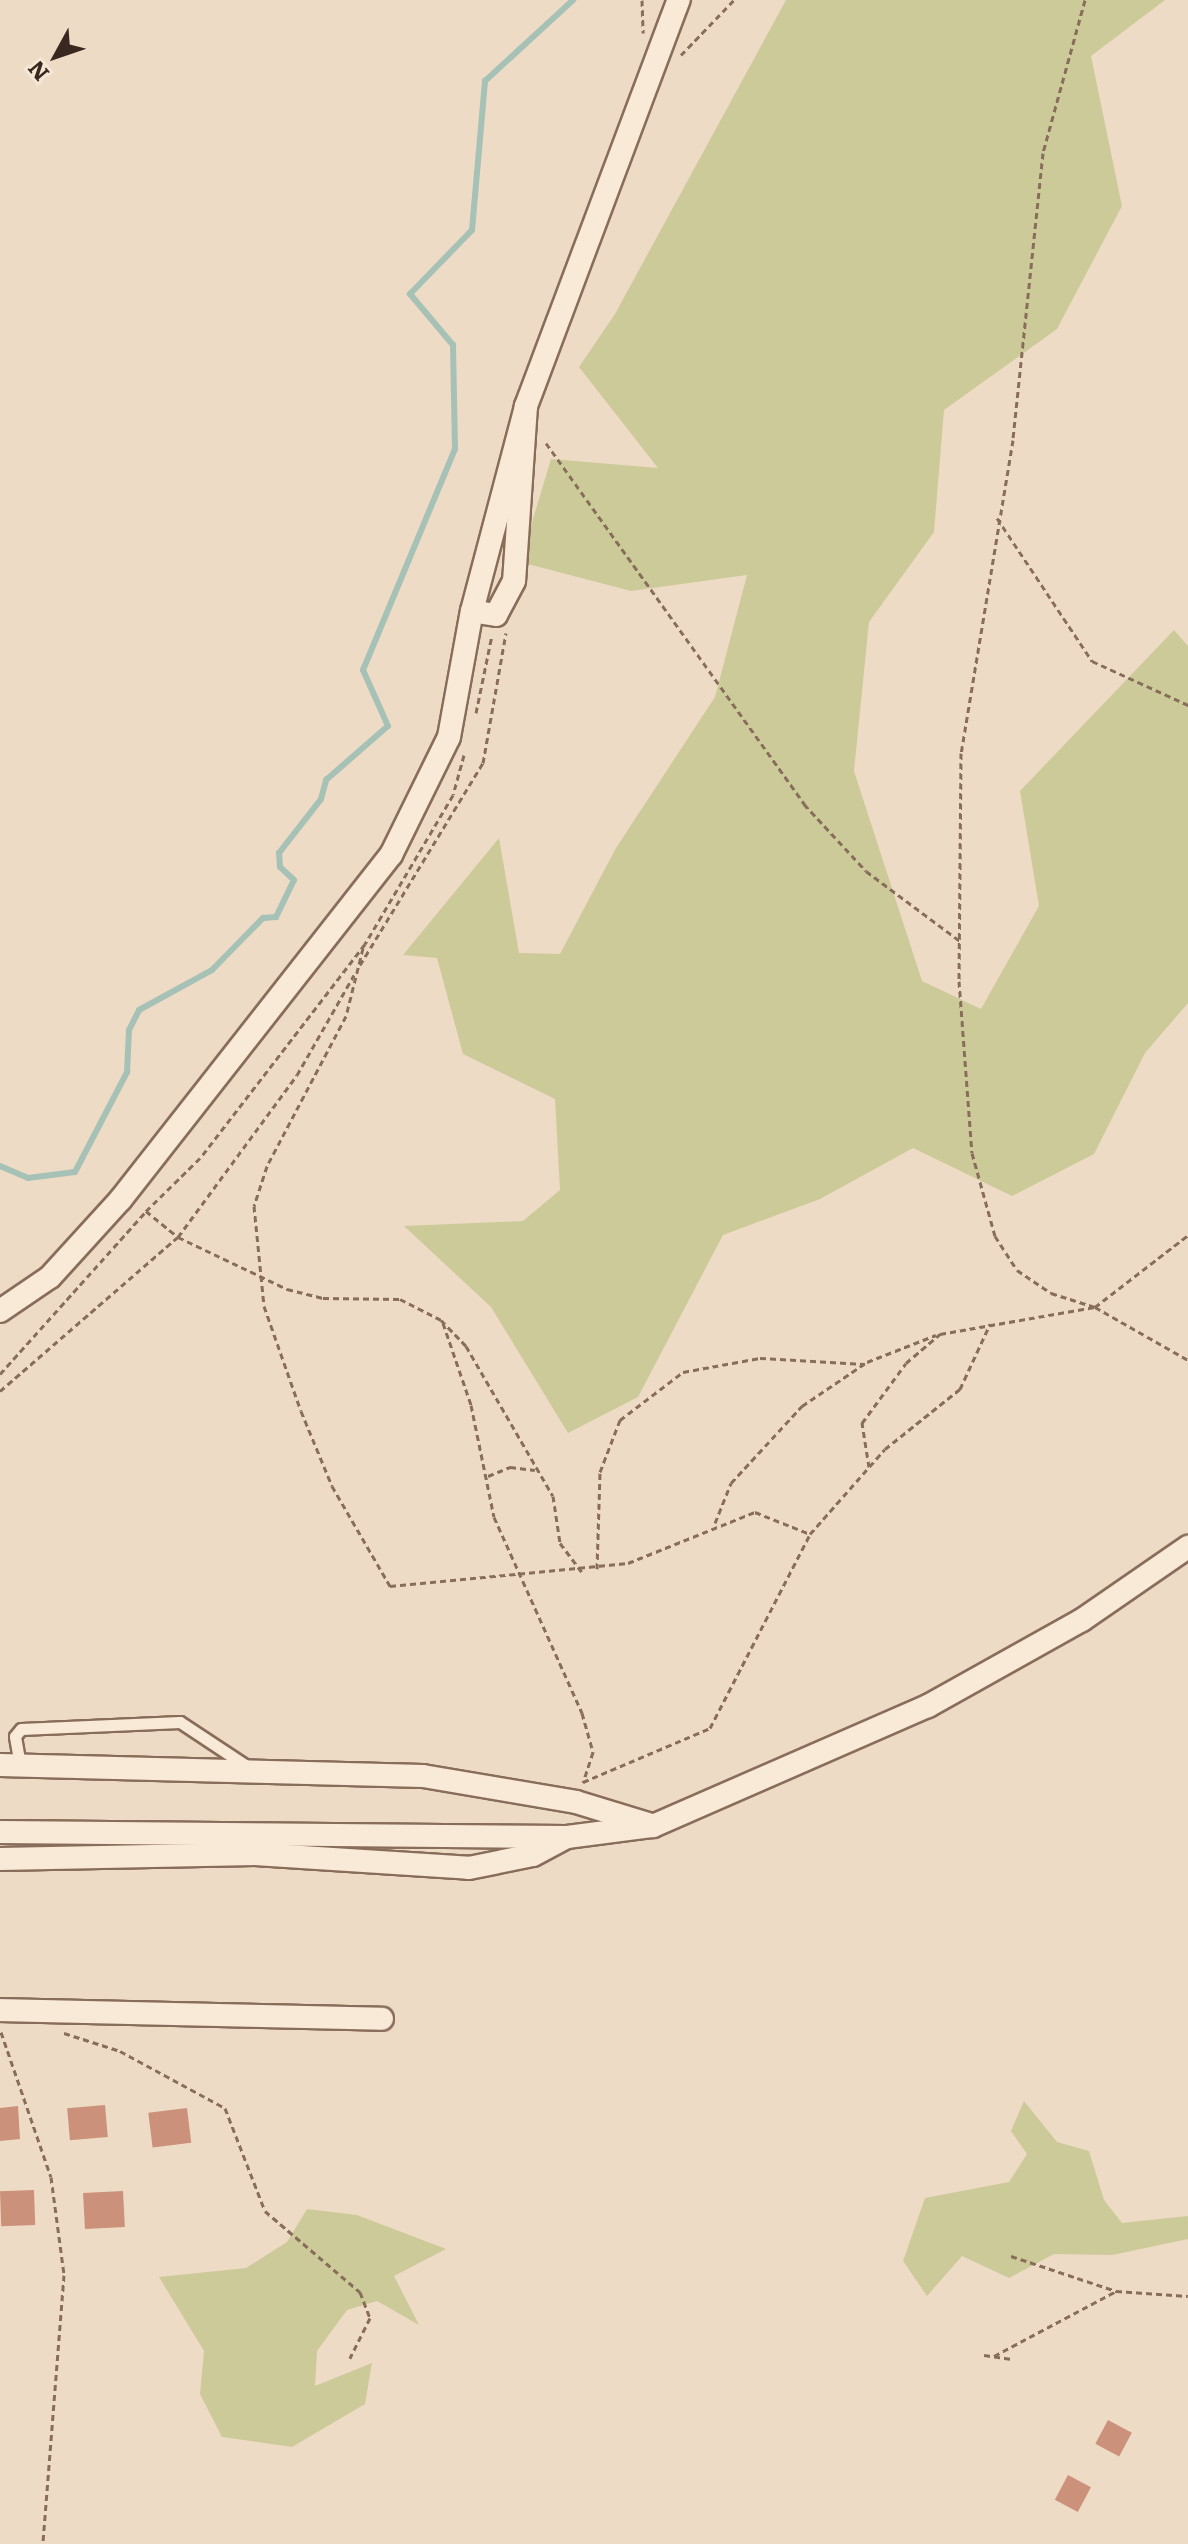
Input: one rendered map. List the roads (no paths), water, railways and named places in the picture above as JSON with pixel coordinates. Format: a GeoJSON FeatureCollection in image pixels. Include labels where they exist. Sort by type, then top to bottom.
{"type":"FeatureCollection","features":[{"type":"Feature","properties":{"kind":"street"},"geometry":{"type":"LineString","coordinates":[[0,1311],[50,1277],[121,1199],[391,855],[449,737],[472,611],[526,406],[679,0]]}},
{"type":"Feature","properties":{"kind":"street"},"geometry":{"type":"LineString","coordinates":[[472,611],[501,621],[514,581],[526,406]]}},
{"type":"Feature","properties":{"kind":"street"},"geometry":{"type":"LineString","coordinates":[[0,1832],[567,1837],[653,1826],[928,1706],[1082,1620],[1188,1547]]}},
{"type":"Feature","properties":{"kind":"street"},"geometry":{"type":"LineString","coordinates":[[10,1765],[423,1776],[579,1792],[653,1826]]}},
{"type":"Feature","properties":{"kind":"street"},"geometry":{"type":"LineString","coordinates":[[0,1859],[255,1854],[469,1868],[533,1855],[567,1837]]}},
{"type":"Feature","properties":{"kind":"street"},"geometry":{"type":"LineString","coordinates":[[0,2010],[382,2019]]}},
{"type":"Feature","properties":{"kind":"lane"},"geometry":{"type":"LineString","coordinates":[[10,1765],[15,1736],[21,1729],[180,1722],[254,1771]]}},
{"type":"Feature","properties":{"kind":"waterway"},"geometry":{"type":"LineString","coordinates":[[0,1166],[28,1178],[75,1172],[127,1072],[129,1030],[139,1010],[212,970],[263,918],[276,917],[294,880],[280,867],[279,853],[321,799],[326,780],[388,726],[363,670],[455,449],[453,345],[410,294],[472,230],[485,81],[573,0]]}}]}
